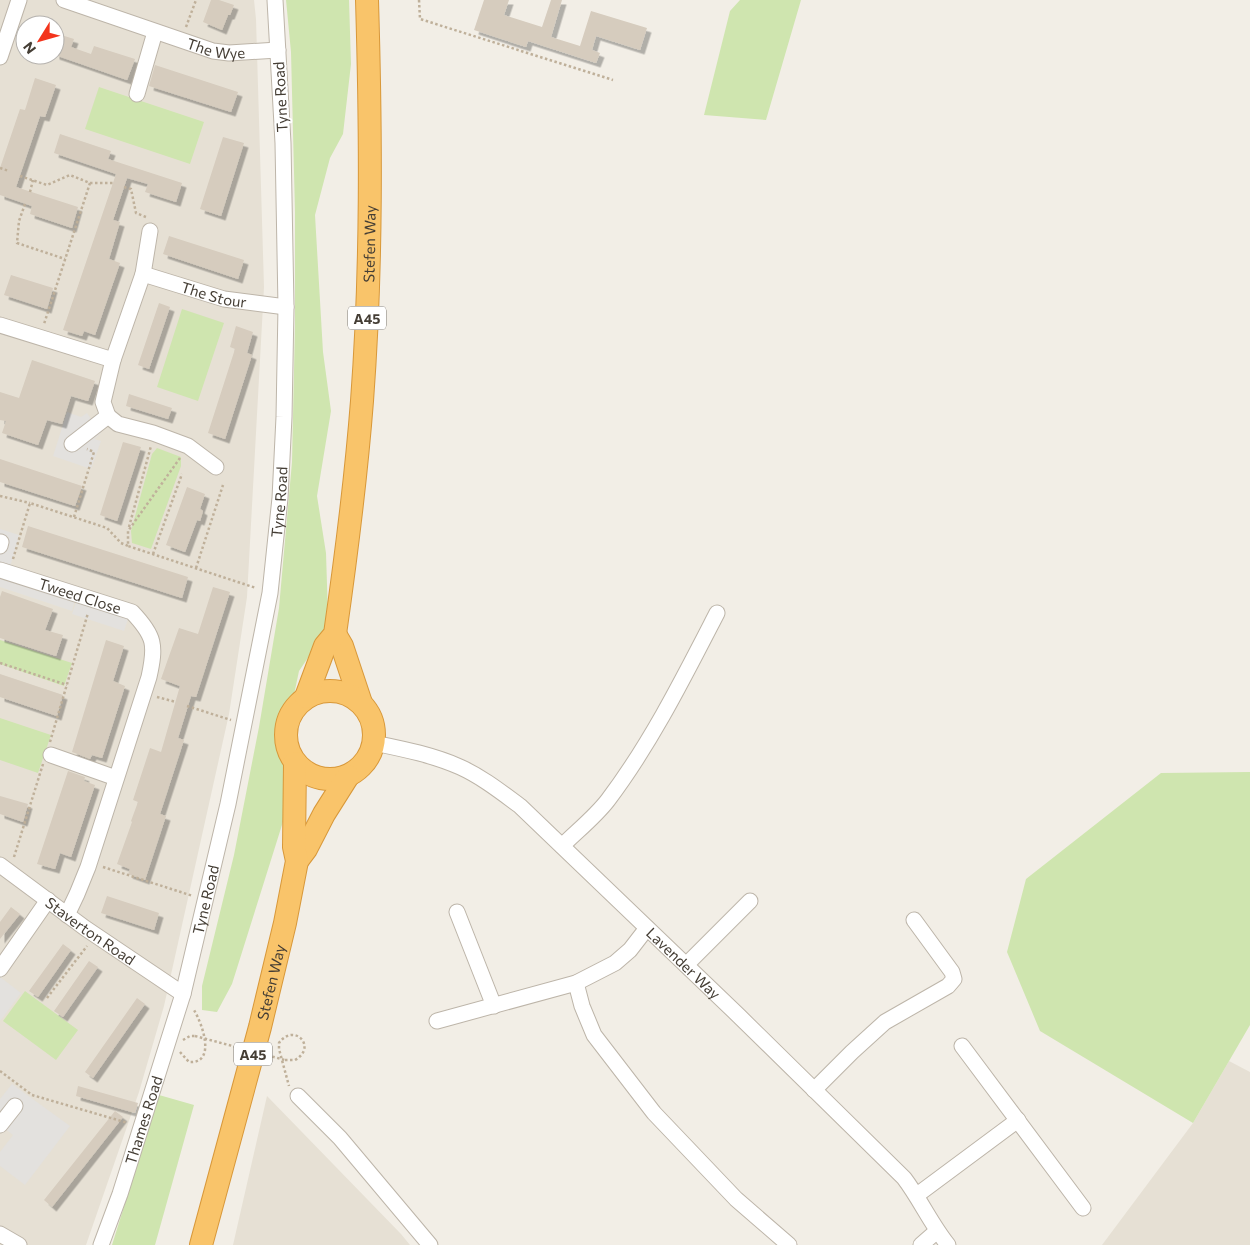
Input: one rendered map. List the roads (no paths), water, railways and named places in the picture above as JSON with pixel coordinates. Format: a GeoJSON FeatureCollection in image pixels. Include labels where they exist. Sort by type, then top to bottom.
{"type":"FeatureCollection","features":[{"type":"Feature","properties":{"kind":"highway","name":"Stefen Way"},"geometry":{"type":"LineString","coordinates":[[306,697],[325,646],[335,634],[352,510],[362,400],[368,296],[371,122],[367,0]]}},
{"type":"Feature","properties":{"kind":"highway"},"geometry":{"type":"LineString","coordinates":[[335,634],[342,646],[361,703],[370,715],[374,729],[374,743],[369,757],[360,768],[348,776],[334,780],[319,778],[306,772],[295,763],[288,750],[286,735],[288,720],[295,707],[306,697],[320,692],[335,691],[349,695],[361,703]]}},
{"type":"Feature","properties":{"kind":"highway","name":"Stefen Way"},"geometry":{"type":"LineString","coordinates":[[201,1245],[260,1027],[285,923],[297,861],[294,847],[295,763]]}},
{"type":"Feature","properties":{"kind":"highway","name":"Stefen Way"},"geometry":{"type":"LineString","coordinates":[[297,861],[306,849],[324,814],[348,776]]}},
{"type":"Feature","properties":{"kind":"street"},"geometry":{"type":"LineString","coordinates":[[0,57],[19,0]]}},
{"type":"Feature","properties":{"kind":"street","name":"The Wye"},"geometry":{"type":"LineString","coordinates":[[64,0],[213,51],[228,53],[278,50]]}},
{"type":"Feature","properties":{"kind":"street","name":"Tyne Road"},"geometry":{"type":"LineString","coordinates":[[183,994],[245,724],[270,593],[280,498],[284,417],[286,244],[275,0]]}},
{"type":"Feature","properties":{"kind":"street"},"geometry":{"type":"LineString","coordinates":[[137,94],[156,32]]}},
{"type":"Feature","properties":{"kind":"street"},"geometry":{"type":"LineString","coordinates":[[150,231],[143,274],[113,360],[103,402],[108,416],[118,424],[153,433],[188,446],[216,467]]}},
{"type":"Feature","properties":{"kind":"street","name":"The Stour"},"geometry":{"type":"LineString","coordinates":[[143,274],[224,299],[286,308]]}},
{"type":"Feature","properties":{"kind":"street"},"geometry":{"type":"LineString","coordinates":[[0,325],[113,360]]}},
{"type":"Feature","properties":{"kind":"street"},"geometry":{"type":"LineString","coordinates":[[72,444],[108,416]]}},
{"type":"Feature","properties":{"kind":"street","name":"Tweed Close"},"geometry":{"type":"LineString","coordinates":[[5,571],[132,612],[144,624],[152,638],[154,657],[144,693],[89,863],[67,915]]}},
{"type":"Feature","properties":{"kind":"street"},"geometry":{"type":"LineString","coordinates":[[562,846],[607,802],[634,763],[684,676],[717,613]]}},
{"type":"Feature","properties":{"kind":"street","name":"Lavender Way"},"geometry":{"type":"LineString","coordinates":[[374,743],[423,754],[461,768],[487,782],[520,806],[904,1178],[917,1195],[937,1231],[948,1245]]}},
{"type":"Feature","properties":{"kind":"street"},"geometry":{"type":"LineString","coordinates":[[48,754],[116,778]]}},
{"type":"Feature","properties":{"kind":"street","name":"Staverton Road"},"geometry":{"type":"LineString","coordinates":[[5,869],[95,935],[183,994]]}},
{"type":"Feature","properties":{"kind":"street"},"geometry":{"type":"LineString","coordinates":[[0,969],[48,900]]}},
{"type":"Feature","properties":{"kind":"street"},"geometry":{"type":"LineString","coordinates":[[686,965],[750,901]]}},
{"type":"Feature","properties":{"kind":"street"},"geometry":{"type":"LineString","coordinates":[[458,912],[494,1006]]}},
{"type":"Feature","properties":{"kind":"street"},"geometry":{"type":"LineString","coordinates":[[814,1090],[885,1022],[948,986],[954,979],[952,972],[914,920]]}},
{"type":"Feature","properties":{"kind":"street"},"geometry":{"type":"LineString","coordinates":[[437,1021],[576,983],[615,963],[630,950],[647,928]]}},
{"type":"Feature","properties":{"kind":"street"},"geometry":{"type":"LineString","coordinates":[[576,983],[582,1006],[594,1035],[654,1113],[736,1199],[789,1245]]}},
{"type":"Feature","properties":{"kind":"street","name":"Thames Road"},"geometry":{"type":"LineString","coordinates":[[101,1245],[120,1194],[183,994]]}},
{"type":"Feature","properties":{"kind":"street"},"geometry":{"type":"LineString","coordinates":[[962,1046],[1083,1208]]}},
{"type":"Feature","properties":{"kind":"street"},"geometry":{"type":"LineString","coordinates":[[298,1096],[340,1138],[430,1245]]}},
{"type":"Feature","properties":{"kind":"street"},"geometry":{"type":"LineString","coordinates":[[0,1125],[15,1106]]}},
{"type":"Feature","properties":{"kind":"street"},"geometry":{"type":"LineString","coordinates":[[917,1195],[1018,1120]]}},
{"type":"Feature","properties":{"kind":"street"},"geometry":{"type":"LineString","coordinates":[[921,1245],[937,1231]]}}]}
